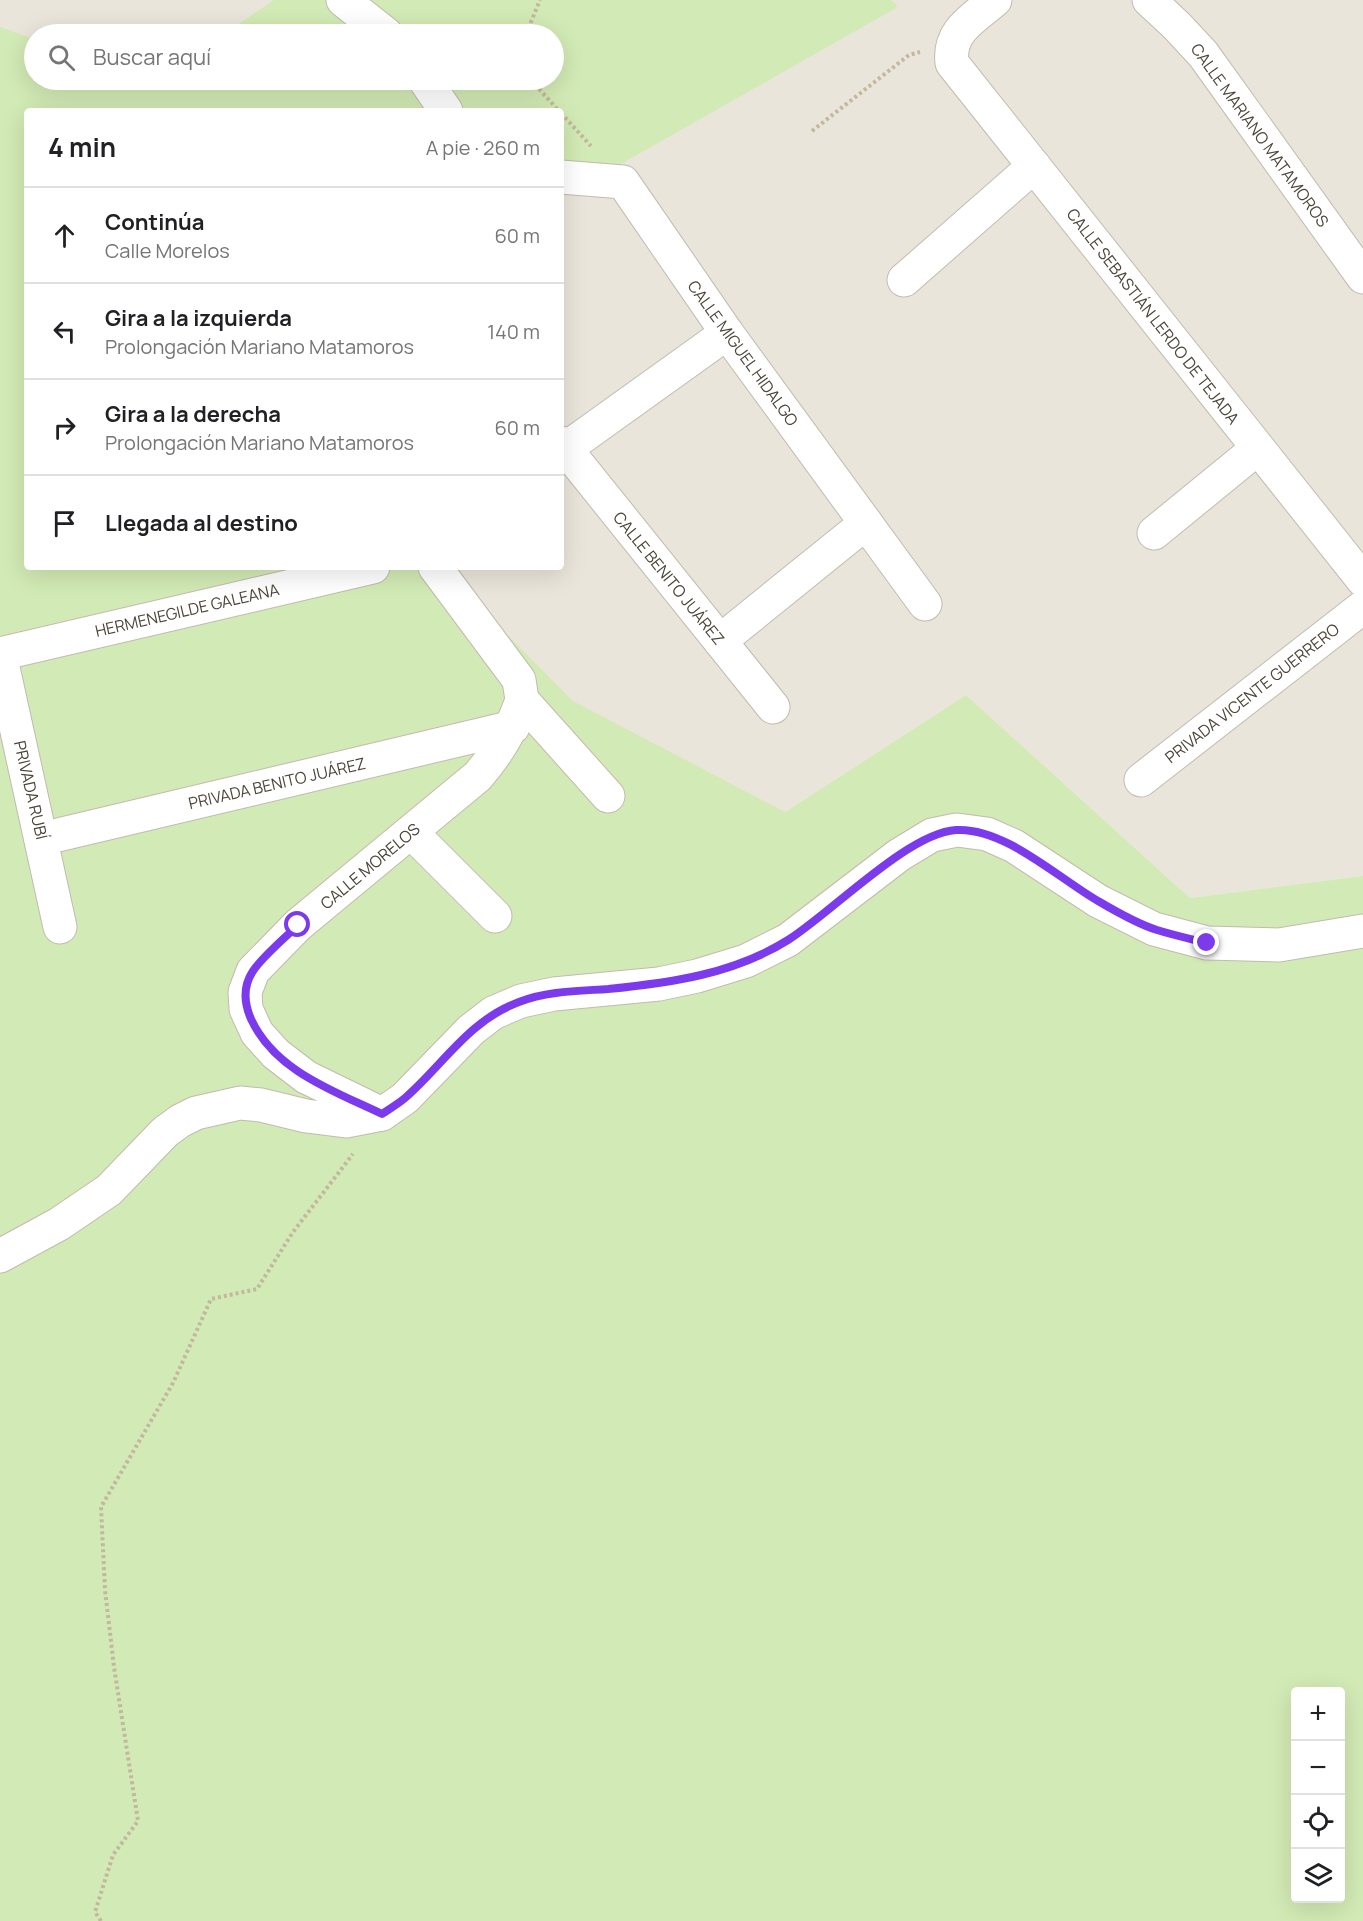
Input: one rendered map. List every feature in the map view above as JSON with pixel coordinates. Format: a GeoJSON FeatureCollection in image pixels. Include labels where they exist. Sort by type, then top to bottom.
{"type":"FeatureCollection","features":[{"type":"Feature","properties":{"kind":"street"},"geometry":{"type":"LineString","coordinates":[[343,0],[373,24]]}},
{"type":"Feature","properties":{"kind":"street"},"geometry":{"type":"LineString","coordinates":[[950,49],[956,35],[994,0]]}},
{"type":"Feature","properties":{"kind":"street","name":"CALLE MARIANO MATAMOROS"},"geometry":{"type":"LineString","coordinates":[[1149,0],[1203,54],[1363,277]]}},
{"type":"Feature","properties":{"kind":"street","name":"CALLE SEBASTIÁN LERDO DE TEJADA"},"geometry":{"type":"LineString","coordinates":[[950,49],[952,63],[1363,580]]}},
{"type":"Feature","properties":{"kind":"street"},"geometry":{"type":"LineString","coordinates":[[432,90],[444,108]]}},
{"type":"Feature","properties":{"kind":"street"},"geometry":{"type":"LineString","coordinates":[[904,280],[1034,166]]}},
{"type":"Feature","properties":{"kind":"street","name":"CALLE MIGUEL HIDALGO"},"geometry":{"type":"LineString","coordinates":[[564,177],[623,182],[727,333],[925,604]]}},
{"type":"Feature","properties":{"kind":"street"},"geometry":{"type":"LineString","coordinates":[[564,447],[727,333]]}},
{"type":"Feature","properties":{"kind":"street"},"geometry":{"type":"LineString","coordinates":[[1154,533],[1258,448]]}},
{"type":"Feature","properties":{"kind":"street","name":"CALLE BENITO JUÁREZ"},"geometry":{"type":"LineString","coordinates":[[564,449],[773,707]]}},
{"type":"Feature","properties":{"kind":"street"},"geometry":{"type":"LineString","coordinates":[[720,641],[866,523]]}},
{"type":"Feature","properties":{"kind":"street","name":"HERMENEGILDE GALEANA"},"geometry":{"type":"LineString","coordinates":[[0,654],[360,570]]}},
{"type":"Feature","properties":{"kind":"street"},"geometry":{"type":"LineString","coordinates":[[437,570],[519,680],[517,713],[608,796]]}},
{"type":"Feature","properties":{"kind":"street","name":"PRIVADA VICENTE GUERRERO"},"geometry":{"type":"LineString","coordinates":[[1141,780],[1363,607]]}},
{"type":"Feature","properties":{"kind":"street","name":"PRIVADA RUBÍ"},"geometry":{"type":"LineString","coordinates":[[0,654],[60,927]]}},
{"type":"Feature","properties":{"kind":"street","name":"CALLE MORELOS"},"geometry":{"type":"LineString","coordinates":[[382,1114],[306,1077],[276,1054],[257,1033],[246,1009],[245,992],[253,971],[298,925],[478,776],[496,755],[517,713]]}},
{"type":"Feature","properties":{"kind":"street","name":"PRIVADA BENITO JUÁREZ"},"geometry":{"type":"LineString","coordinates":[[41,839],[517,713]]}},
{"type":"Feature","properties":{"kind":"street"},"geometry":{"type":"LineString","coordinates":[[0,1256],[59,1224],[109,1190],[165,1132],[180,1120],[196,1113],[240,1103],[346,1121],[382,1114],[405,1098],[471,1030],[493,1013],[521,1001],[554,994],[659,984],[697,976],[746,961],[788,940],[899,855],[932,835],[957,830],[987,834],[1014,846],[1098,901],[1154,929],[1207,943],[1279,945],[1363,931]]}},
{"type":"Feature","properties":{"kind":"street"},"geometry":{"type":"LineString","coordinates":[[411,832],[495,916]]}},
{"type":"Feature","properties":{"kind":"path"},"geometry":{"type":"LineString","coordinates":[[530,24],[540,0]]}},
{"type":"Feature","properties":{"kind":"path"},"geometry":{"type":"LineString","coordinates":[[812,131],[909,55],[926,50],[950,49]]}},
{"type":"Feature","properties":{"kind":"path"},"geometry":{"type":"LineString","coordinates":[[540,90],[556,108]]}},
{"type":"Feature","properties":{"kind":"path"},"geometry":{"type":"LineString","coordinates":[[100,1921],[95,1912],[113,1855],[138,1821],[105,1590],[101,1507],[173,1383],[211,1299],[257,1289],[293,1232],[336,1178],[382,1114]]}},
{"type":"Feature","properties":{"kind":"shaded area"},"geometry":{"type":"Polygon","coordinates":[[[0,0],[1363,0],[1363,876],[1190,898],[966,695],[314,1116],[0,966],[0,0]]]}},
{"type":"Feature","properties":{"kind":"green space"},"geometry":{"type":"Polygon","coordinates":[[[274,0],[891,0],[897,5],[896,8],[564,196],[564,108],[24,108],[24,570],[443,570],[573,701],[785,812],[966,695],[1190,898],[1363,876],[1363,1921],[0,1921],[0,27],[24,35],[24,90],[564,90],[564,24],[239,24],[274,0]]]}},
{"type":"Feature","properties":{"kind":"route"},"geometry":{"type":"LineString","coordinates":[[298,925],[253,971],[245,992],[246,1009],[257,1033],[276,1054],[306,1077],[382,1114],[405,1098],[471,1030],[493,1013],[521,1001],[554,994],[659,984],[697,976],[746,961],[788,940],[899,855],[932,835],[957,830],[987,834],[1014,846],[1098,901],[1154,929],[1207,943]]}}]}
